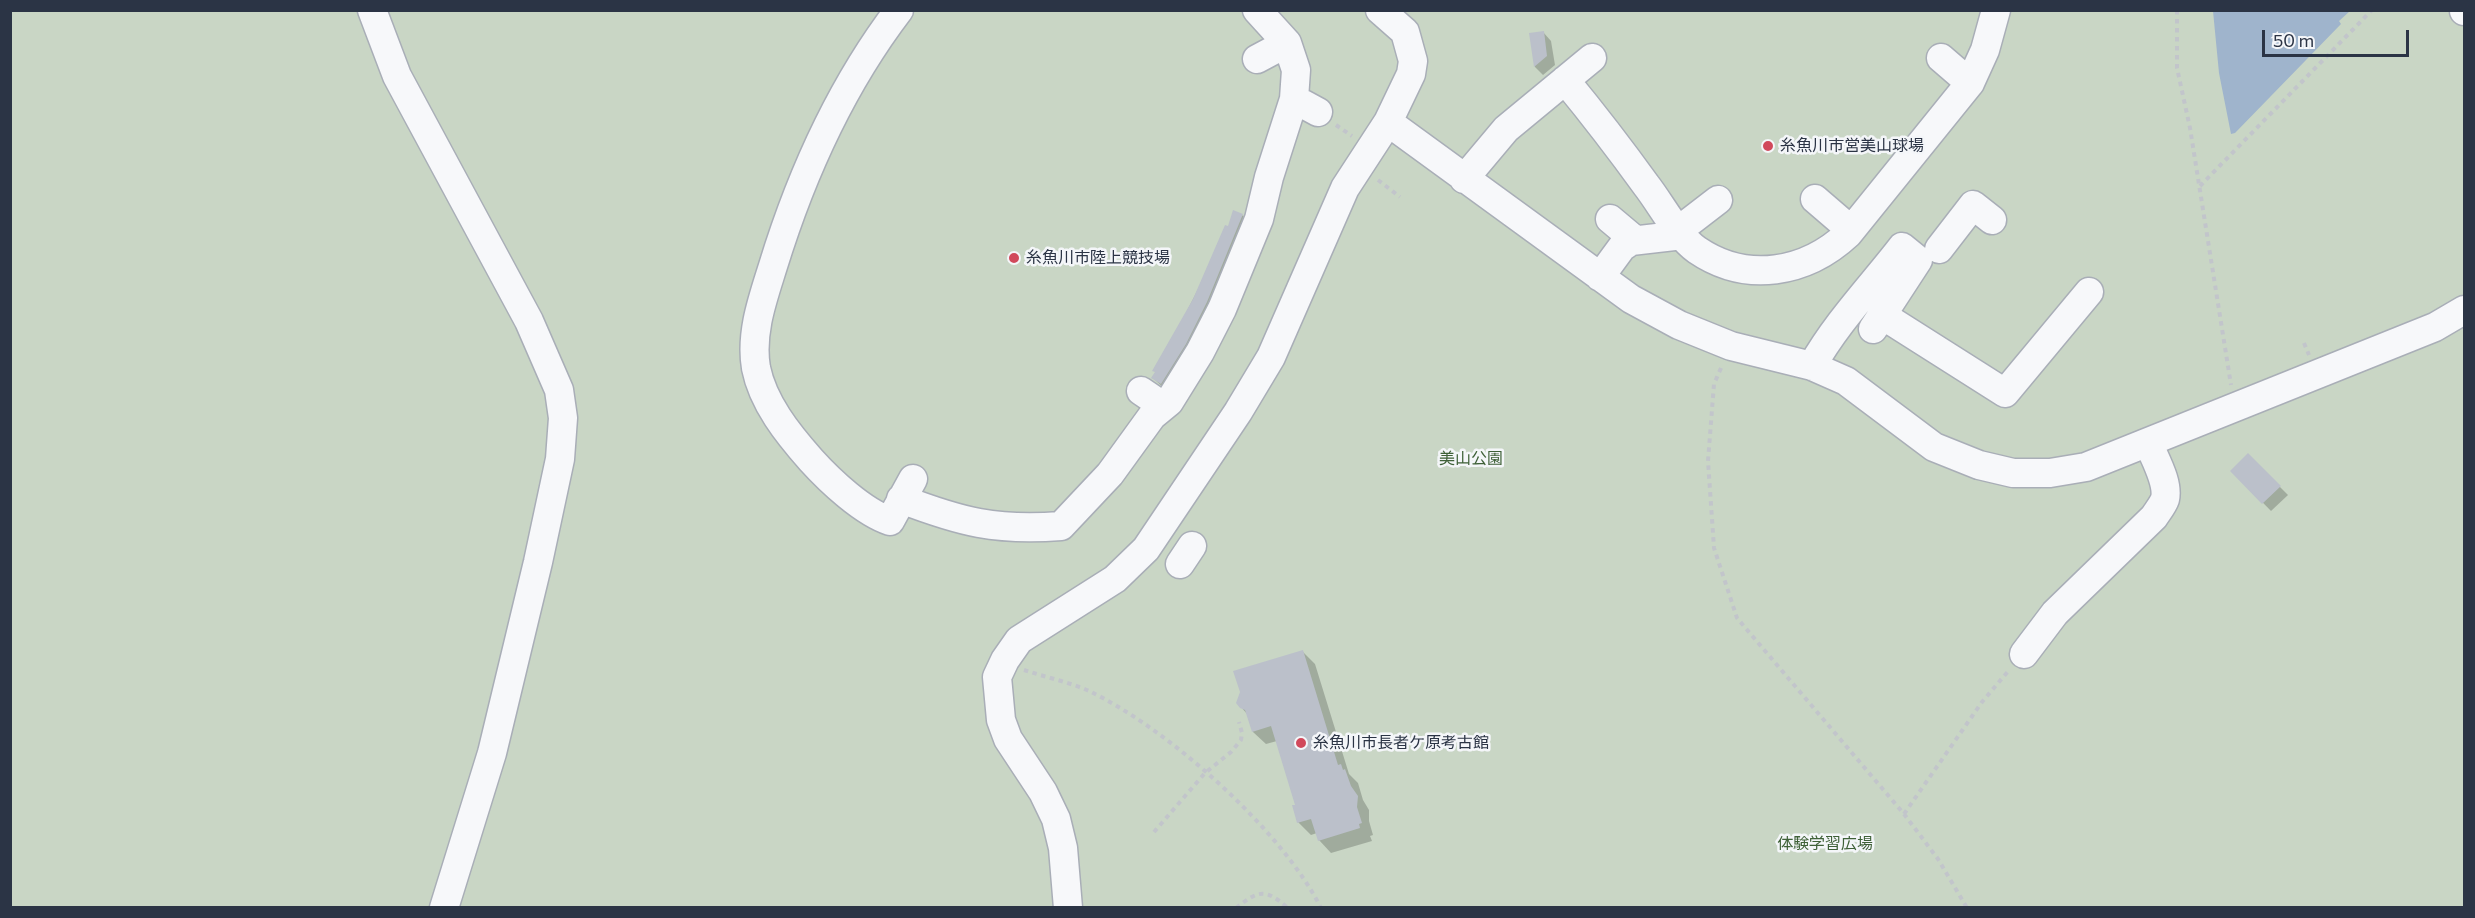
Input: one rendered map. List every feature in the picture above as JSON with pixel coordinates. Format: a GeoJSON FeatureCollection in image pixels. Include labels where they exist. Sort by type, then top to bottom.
{"type":"FeatureCollection","features":[{"type":"Feature","properties":{"kind":"street"},"geometry":{"type":"LineString","coordinates":[[372,10],[397,76],[529,321],[559,390],[563,418],[560,459],[533,584],[492,753],[444,908]]}},
{"type":"Feature","properties":{"kind":"street"},"geometry":{"type":"LineString","coordinates":[[899,10],[856,72],[810,162],[787,221],[761,302],[755,334],[755,351],[762,388],[779,420],[819,470],[877,516],[890,521],[907,489],[952,518],[986,526],[1030,518],[1061,526],[1110,474],[1152,416],[1153,399],[1169,402],[1200,352],[1222,309],[1259,219],[1256,182],[1306,106],[1287,43],[1257,10]]}},
{"type":"Feature","properties":{"kind":"street"},"geometry":{"type":"LineString","coordinates":[[1068,908],[1063,848],[1056,819],[1043,792],[1015,753],[1001,720],[997,676],[1019,640],[1115,579],[1146,549],[1238,412],[1271,357],[1345,188],[1388,122],[1406,87],[1413,61],[1405,32],[1380,10]]}},
{"type":"Feature","properties":{"kind":"street"},"geometry":{"type":"LineString","coordinates":[[1565,80],[1623,152],[1681,233],[1696,249],[1719,262],[1743,269],[1763,272],[1796,267],[1835,246],[1851,230],[1970,83],[1985,50],[1996,10]]}},
{"type":"Feature","properties":{"kind":"street"},"geometry":{"type":"LineString","coordinates":[[1257,59],[1287,43]]}},
{"type":"Feature","properties":{"kind":"street"},"geometry":{"type":"LineString","coordinates":[[1464,179],[1506,129],[1592,58]]}},
{"type":"Feature","properties":{"kind":"street"},"geometry":{"type":"LineString","coordinates":[[1941,58],[1970,83]]}},
{"type":"Feature","properties":{"kind":"street"},"geometry":{"type":"LineString","coordinates":[[1388,122],[1631,299],[1679,325],[1731,346],[1812,366],[1846,381],[1934,447],[1979,465],[2013,473],[2050,473],[2086,467],[2436,327],[2464,310]]}},
{"type":"Feature","properties":{"kind":"street"},"geometry":{"type":"LineString","coordinates":[[1815,199],[1851,230]]}},
{"type":"Feature","properties":{"kind":"street"},"geometry":{"type":"LineString","coordinates":[[1600,277],[1622,248],[1635,240],[1681,233],[1718,200]]}},
{"type":"Feature","properties":{"kind":"street"},"geometry":{"type":"LineString","coordinates":[[1992,220],[1973,205],[1938,257],[1878,322],[2005,393],[2089,292]]}},
{"type":"Feature","properties":{"kind":"street"},"geometry":{"type":"LineString","coordinates":[[1610,219],[1635,240]]}},
{"type":"Feature","properties":{"kind":"street"},"geometry":{"type":"LineString","coordinates":[[1812,366],[1850,310],[1902,247],[1938,257]]}},
{"type":"Feature","properties":{"kind":"street"},"geometry":{"type":"LineString","coordinates":[[2024,654],[2055,613],[2154,517],[2160,508],[2165,499],[2162,478],[2148,442]]}},
{"type":"Feature","properties":{"kind":"path"},"geometry":{"type":"LineString","coordinates":[[2177,10],[2177,68],[2231,386]]}},
{"type":"Feature","properties":{"kind":"path"},"geometry":{"type":"LineString","coordinates":[[2199,187],[2372,10]]}},
{"type":"Feature","properties":{"kind":"path"},"geometry":{"type":"LineString","coordinates":[[1373,176],[1400,196]]}},
{"type":"Feature","properties":{"kind":"path"},"geometry":{"type":"LineString","coordinates":[[2304,343],[2309,356]]}},
{"type":"Feature","properties":{"kind":"path"},"geometry":{"type":"LineString","coordinates":[[1731,346],[1714,384],[1707,461],[1714,548],[1737,618],[1904,814],[1938,859],[1967,908]]}},
{"type":"Feature","properties":{"kind":"path"},"geometry":{"type":"LineString","coordinates":[[1904,814],[1982,702],[2024,654]]}},
{"type":"Feature","properties":{"kind":"path"},"geometry":{"type":"LineString","coordinates":[[1005,660],[1020,669],[1088,691],[1141,721],[1185,755],[1238,803],[1282,850],[1310,887],[1321,908]]}},
{"type":"Feature","properties":{"kind":"path"},"geometry":{"type":"LineString","coordinates":[[1154,832],[1205,773],[1231,752],[1241,740],[1239,722]]}},
{"type":"Feature","properties":{"kind":"path"},"geometry":{"type":"LineString","coordinates":[[1236,908],[1254,893],[1266,893],[1288,908]]}},
{"type":"Feature","properties":{"kind":"green space","name":"美山公園"},"geometry":{"type":"Polygon","coordinates":[[[10,11],[2464,11],[2464,907],[11,907],[10,11]]]}},
{"type":"Feature","properties":{"kind":"water"},"geometry":{"type":"Polygon","coordinates":[[[2213,10],[2350,11],[2339,21],[2341,24],[2235,133],[2231,134],[2219,73],[2213,10]]]}},
{"type":"Feature","properties":{"kind":"building"},"geometry":{"type":"Polygon","coordinates":[[[1544,31],[1547,56],[1534,67],[1529,33],[1544,31]]]}},
{"type":"Feature","properties":{"kind":"building"},"geometry":{"type":"Polygon","coordinates":[[[1233,210],[1243,214],[1207,302],[1186,344],[1161,384],[1151,378],[1155,372],[1152,371],[1193,299],[1225,225],[1228,226],[1233,210]]]}},
{"type":"Feature","properties":{"kind":"building"},"geometry":{"type":"Polygon","coordinates":[[[2248,453],[2281,486],[2262,504],[2230,471],[2248,453]]]}},
{"type":"Feature","properties":{"kind":"building"},"geometry":{"type":"Polygon","coordinates":[[[1303,650],[1338,765],[1341,764],[1343,770],[1345,769],[1351,786],[1358,796],[1357,807],[1362,823],[1359,824],[1360,828],[1318,841],[1311,819],[1297,823],[1292,805],[1295,805],[1271,726],[1252,732],[1245,710],[1236,703],[1240,692],[1233,671],[1303,650]]]}},
{"type":"Feature","properties":{"kind":"place","name":"糸魚川市営美山球場"},"geometry":{"type":"Point","coordinates":[1768,146]}},
{"type":"Feature","properties":{"kind":"place","name":"糸魚川市陸上競技場"},"geometry":{"type":"Point","coordinates":[1014,258]}},
{"type":"Feature","properties":{"kind":"place","name":"糸魚川市長者ケ原考古館"},"geometry":{"type":"Point","coordinates":[1301,743]}},
{"type":"Feature","properties":{"kind":"park label","name":"体験学習広場"},"geometry":{"type":"Point","coordinates":[1825,844]}}]}
